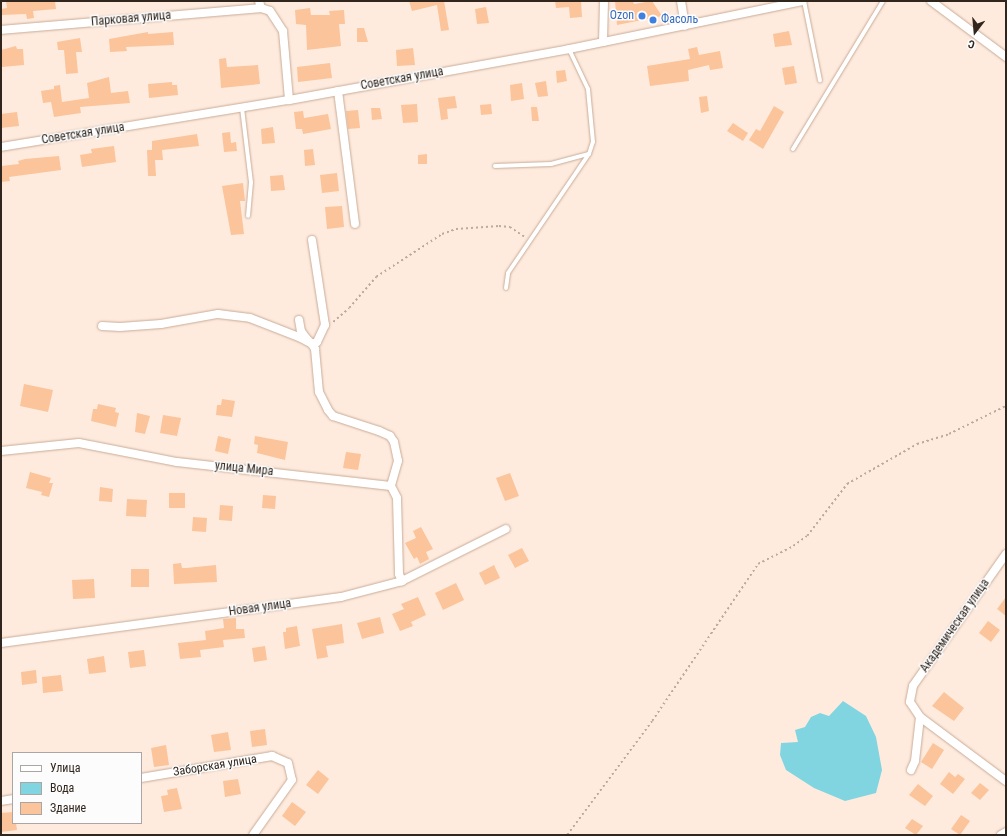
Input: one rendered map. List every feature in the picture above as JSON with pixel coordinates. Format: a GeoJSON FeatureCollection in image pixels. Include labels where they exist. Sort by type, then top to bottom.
{"type":"FeatureCollection","features":[{"type":"Feature","properties":{"kind":"street"},"geometry":{"type":"LineString","coordinates":[[602,42],[604,1]]}},
{"type":"Feature","properties":{"kind":"street"},"geometry":{"type":"LineString","coordinates":[[681,1],[685,26]]}},
{"type":"Feature","properties":{"kind":"street","name":"Советская улица"},"geometry":{"type":"LineString","coordinates":[[1,147],[289,100],[569,49],[803,1]]}},
{"type":"Feature","properties":{"kind":"street"},"geometry":{"type":"LineString","coordinates":[[930,1],[1006,57]]}},
{"type":"Feature","properties":{"kind":"street"},"geometry":{"type":"LineString","coordinates":[[260,4],[273,15],[283,32],[289,100]]}},
{"type":"Feature","properties":{"kind":"street","name":"Парковая улица"},"geometry":{"type":"LineString","coordinates":[[1,30],[260,4]]}},
{"type":"Feature","properties":{"kind":"street"},"geometry":{"type":"LineString","coordinates":[[338,91],[355,224]]}},
{"type":"Feature","properties":{"kind":"street"},"geometry":{"type":"LineString","coordinates":[[312,240],[325,325],[321,337],[312,344]]}},
{"type":"Feature","properties":{"kind":"street"},"geometry":{"type":"LineString","coordinates":[[102,326],[120,327],[161,324],[218,314],[250,318],[312,344]]}},
{"type":"Feature","properties":{"kind":"street"},"geometry":{"type":"LineString","coordinates":[[299,320],[301,330],[312,344],[319,392],[328,410],[333,416],[380,431],[390,436],[394,442],[398,461],[391,486],[397,498],[399,574],[402,581]]}},
{"type":"Feature","properties":{"kind":"street","name":"улица Мира"},"geometry":{"type":"LineString","coordinates":[[1,451],[79,443],[177,462],[391,486]]}},
{"type":"Feature","properties":{"kind":"street","name":"Новая улица"},"geometry":{"type":"LineString","coordinates":[[1,643],[341,597],[402,581],[506,529]]}},
{"type":"Feature","properties":{"kind":"street","name":"Академическая улица"},"geometry":{"type":"LineString","coordinates":[[920,717],[910,702],[914,686],[1006,554]]}},
{"type":"Feature","properties":{"kind":"street"},"geometry":{"type":"LineString","coordinates":[[911,770],[915,761],[920,717]]}},
{"type":"Feature","properties":{"kind":"street"},"geometry":{"type":"LineString","coordinates":[[920,717],[1006,781]]}},
{"type":"Feature","properties":{"kind":"street","name":"Заборская улица"},"geometry":{"type":"LineString","coordinates":[[142,778],[272,756],[288,763],[292,780],[253,835]]}},
{"type":"Feature","properties":{"kind":"street"},"geometry":{"type":"LineString","coordinates":[[1,801],[12,799]]}},
{"type":"Feature","properties":{"kind":"street"},"geometry":{"type":"LineString","coordinates":[[1001,835],[1006,832]]}},
{"type":"Feature","properties":{"kind":"lane"},"geometry":{"type":"LineString","coordinates":[[803,1],[820,80]]}},
{"type":"Feature","properties":{"kind":"lane"},"geometry":{"type":"LineString","coordinates":[[793,149],[883,1]]}},
{"type":"Feature","properties":{"kind":"lane"},"geometry":{"type":"LineString","coordinates":[[506,288],[508,273],[529,240],[589,154],[594,136],[588,89],[569,49]]}},
{"type":"Feature","properties":{"kind":"lane"},"geometry":{"type":"LineString","coordinates":[[242,108],[251,182],[248,216]]}},
{"type":"Feature","properties":{"kind":"lane"},"geometry":{"type":"LineString","coordinates":[[495,166],[551,164],[589,154]]}},
{"type":"Feature","properties":{"kind":"path"},"geometry":{"type":"LineString","coordinates":[[325,325],[330,325],[349,308],[376,277],[442,234],[456,229],[499,226],[510,227],[529,240]]}},
{"type":"Feature","properties":{"kind":"path"},"geometry":{"type":"LineString","coordinates":[[567,835],[652,721],[758,564],[793,546],[806,536],[847,484],[917,444],[949,434],[1006,406]]}},
{"type":"Feature","properties":{"kind":"water"},"geometry":{"type":"Polygon","coordinates":[[[843,701],[866,716],[876,737],[882,770],[876,793],[845,801],[814,788],[786,770],[780,755],[781,743],[798,742],[795,730],[805,727],[811,717],[820,713],[829,716],[843,701]]]}},
{"type":"Feature","properties":{"kind":"building"},"geometry":{"type":"Polygon","coordinates":[[[6,1],[55,1],[56,9],[33,11],[34,18],[27,19],[26,14],[1,15],[1,9],[7,8],[6,1]]]}},
{"type":"Feature","properties":{"kind":"building"},"geometry":{"type":"Polygon","coordinates":[[[409,1],[444,1],[449,30],[441,31],[437,5],[412,11],[409,1]]]}},
{"type":"Feature","properties":{"kind":"building"},"geometry":{"type":"Polygon","coordinates":[[[555,1],[581,1],[582,17],[570,18],[569,7],[556,8],[555,1]]]}},
{"type":"Feature","properties":{"kind":"building"},"geometry":{"type":"Polygon","coordinates":[[[615,1],[633,1],[634,4],[652,1],[662,16],[617,25],[615,1]]]}},
{"type":"Feature","properties":{"kind":"building"},"geometry":{"type":"Polygon","coordinates":[[[486,7],[489,23],[477,24],[475,9],[486,7]]]}},
{"type":"Feature","properties":{"kind":"building"},"geometry":{"type":"Polygon","coordinates":[[[310,8],[311,15],[330,15],[329,11],[344,10],[345,24],[339,24],[341,46],[307,50],[306,25],[296,24],[295,10],[310,8]]]}},
{"type":"Feature","properties":{"kind":"building"},"geometry":{"type":"Polygon","coordinates":[[[357,28],[364,28],[368,42],[357,42],[357,28]]]}},
{"type":"Feature","properties":{"kind":"building"},"geometry":{"type":"Polygon","coordinates":[[[789,31],[792,45],[775,47],[773,34],[789,31]]]}},
{"type":"Feature","properties":{"kind":"building"},"geometry":{"type":"Polygon","coordinates":[[[148,32],[148,34],[173,32],[174,45],[126,47],[127,51],[110,52],[109,39],[148,32]]]}},
{"type":"Feature","properties":{"kind":"building"},"geometry":{"type":"Polygon","coordinates":[[[80,38],[82,52],[76,52],[78,73],[66,74],[64,50],[58,50],[57,42],[80,38]]]}},
{"type":"Feature","properties":{"kind":"building"},"geometry":{"type":"Polygon","coordinates":[[[16,46],[17,49],[23,49],[24,65],[2,67],[1,50],[16,46]]]}},
{"type":"Feature","properties":{"kind":"building"},"geometry":{"type":"Polygon","coordinates":[[[697,47],[699,55],[720,51],[723,68],[710,70],[709,65],[688,70],[689,81],[650,86],[647,66],[690,59],[688,49],[697,47]]]}},
{"type":"Feature","properties":{"kind":"building"},"geometry":{"type":"Polygon","coordinates":[[[413,48],[415,65],[397,66],[396,50],[413,48]]]}},
{"type":"Feature","properties":{"kind":"building"},"geometry":{"type":"Polygon","coordinates":[[[226,58],[227,67],[258,65],[260,84],[221,88],[219,59],[226,58]]]}},
{"type":"Feature","properties":{"kind":"building"},"geometry":{"type":"Polygon","coordinates":[[[330,63],[332,78],[298,82],[297,67],[330,63]]]}},
{"type":"Feature","properties":{"kind":"building"},"geometry":{"type":"Polygon","coordinates":[[[794,66],[797,83],[785,85],[782,68],[794,66]]]}},
{"type":"Feature","properties":{"kind":"building"},"geometry":{"type":"Polygon","coordinates":[[[565,70],[567,81],[557,83],[556,71],[565,70]]]}},
{"type":"Feature","properties":{"kind":"building"},"geometry":{"type":"Polygon","coordinates":[[[109,77],[111,93],[128,91],[130,103],[80,107],[81,113],[54,117],[51,102],[43,103],[41,91],[54,89],[54,86],[60,85],[62,102],[89,98],[87,83],[109,77]]]}},
{"type":"Feature","properties":{"kind":"building"},"geometry":{"type":"Polygon","coordinates":[[[546,81],[548,96],[538,97],[535,83],[546,81]]]}},
{"type":"Feature","properties":{"kind":"building"},"geometry":{"type":"Polygon","coordinates":[[[172,82],[172,85],[177,85],[178,95],[149,98],[148,84],[172,82]]]}},
{"type":"Feature","properties":{"kind":"building"},"geometry":{"type":"Polygon","coordinates":[[[522,83],[524,99],[511,101],[510,85],[522,83]]]}},
{"type":"Feature","properties":{"kind":"building"},"geometry":{"type":"Polygon","coordinates":[[[455,96],[457,108],[447,109],[448,119],[441,120],[438,98],[455,96]]]}},
{"type":"Feature","properties":{"kind":"building"},"geometry":{"type":"Polygon","coordinates":[[[707,96],[709,111],[701,113],[699,97],[707,96]]]}},
{"type":"Feature","properties":{"kind":"building"},"geometry":{"type":"Polygon","coordinates":[[[417,104],[418,122],[403,123],[401,105],[417,104]]]}},
{"type":"Feature","properties":{"kind":"building"},"geometry":{"type":"Polygon","coordinates":[[[491,104],[492,114],[481,115],[480,105],[491,104]]]}},
{"type":"Feature","properties":{"kind":"building"},"geometry":{"type":"Polygon","coordinates":[[[774,106],[784,112],[763,149],[749,140],[756,129],[760,131],[774,106]]]}},
{"type":"Feature","properties":{"kind":"building"},"geometry":{"type":"Polygon","coordinates":[[[531,107],[537,107],[539,121],[532,121],[531,107]]]}},
{"type":"Feature","properties":{"kind":"building"},"geometry":{"type":"Polygon","coordinates":[[[371,108],[380,108],[382,119],[372,120],[371,108]]]}},
{"type":"Feature","properties":{"kind":"building"},"geometry":{"type":"Polygon","coordinates":[[[358,110],[360,128],[348,129],[346,111],[358,110]]]}},
{"type":"Feature","properties":{"kind":"building"},"geometry":{"type":"Polygon","coordinates":[[[303,111],[304,118],[328,114],[331,129],[303,134],[302,129],[296,129],[294,112],[303,111]]]}},
{"type":"Feature","properties":{"kind":"building"},"geometry":{"type":"Polygon","coordinates":[[[17,112],[19,126],[1,128],[1,114],[17,112]]]}},
{"type":"Feature","properties":{"kind":"building"},"geometry":{"type":"Polygon","coordinates":[[[733,123],[748,133],[743,141],[727,131],[733,123]]]}},
{"type":"Feature","properties":{"kind":"building"},"geometry":{"type":"Polygon","coordinates":[[[273,127],[275,143],[262,144],[261,129],[273,127]]]}},
{"type":"Feature","properties":{"kind":"building"},"geometry":{"type":"Polygon","coordinates":[[[230,132],[231,143],[236,142],[237,151],[224,152],[222,133],[230,132]]]}},
{"type":"Feature","properties":{"kind":"building"},"geometry":{"type":"Polygon","coordinates":[[[197,134],[199,146],[162,150],[163,160],[155,160],[156,176],[148,176],[147,150],[152,150],[152,141],[197,134]]]}},
{"type":"Feature","properties":{"kind":"building"},"geometry":{"type":"Polygon","coordinates":[[[114,146],[116,162],[82,167],[80,155],[92,153],[91,149],[114,146]]]}},
{"type":"Feature","properties":{"kind":"building"},"geometry":{"type":"Polygon","coordinates":[[[313,149],[315,165],[305,166],[304,150],[313,149]]]}},
{"type":"Feature","properties":{"kind":"building"},"geometry":{"type":"Polygon","coordinates":[[[427,154],[427,164],[418,164],[418,155],[427,154]]]}},
{"type":"Feature","properties":{"kind":"building"},"geometry":{"type":"Polygon","coordinates":[[[59,156],[61,170],[9,177],[10,181],[1,182],[1,166],[19,164],[18,161],[25,159],[59,156]]]}},
{"type":"Feature","properties":{"kind":"building"},"geometry":{"type":"Polygon","coordinates":[[[337,173],[339,191],[322,193],[320,175],[337,173]]]}},
{"type":"Feature","properties":{"kind":"building"},"geometry":{"type":"Polygon","coordinates":[[[283,175],[285,190],[271,191],[270,176],[283,175]]]}},
{"type":"Feature","properties":{"kind":"building"},"geometry":{"type":"Polygon","coordinates":[[[243,183],[245,201],[240,201],[244,234],[231,235],[222,186],[243,183]]]}},
{"type":"Feature","properties":{"kind":"building"},"geometry":{"type":"Polygon","coordinates":[[[342,206],[344,227],[327,229],[325,207],[342,206]]]}},
{"type":"Feature","properties":{"kind":"building"},"geometry":{"type":"Polygon","coordinates":[[[24,384],[53,390],[48,412],[20,406],[24,384]]]}},
{"type":"Feature","properties":{"kind":"building"},"geometry":{"type":"Polygon","coordinates":[[[222,399],[235,401],[232,417],[216,415],[217,405],[221,405],[222,399]]]}},
{"type":"Feature","properties":{"kind":"building"},"geometry":{"type":"Polygon","coordinates":[[[98,404],[116,408],[115,412],[119,413],[116,427],[91,421],[93,409],[97,409],[98,404]]]}},
{"type":"Feature","properties":{"kind":"building"},"geometry":{"type":"Polygon","coordinates":[[[137,413],[150,416],[145,434],[135,432],[137,413]]]}},
{"type":"Feature","properties":{"kind":"building"},"geometry":{"type":"Polygon","coordinates":[[[163,415],[181,418],[177,436],[160,433],[163,415]]]}},
{"type":"Feature","properties":{"kind":"building"},"geometry":{"type":"Polygon","coordinates":[[[218,436],[231,439],[228,454],[215,451],[218,436]]]}},
{"type":"Feature","properties":{"kind":"building"},"geometry":{"type":"Polygon","coordinates":[[[255,436],[288,442],[285,460],[257,453],[258,445],[254,444],[255,436]]]}},
{"type":"Feature","properties":{"kind":"building"},"geometry":{"type":"Polygon","coordinates":[[[346,452],[361,454],[358,470],[343,468],[346,452]]]}},
{"type":"Feature","properties":{"kind":"building"},"geometry":{"type":"Polygon","coordinates":[[[30,472],[51,478],[49,483],[53,483],[49,497],[41,495],[42,492],[26,488],[30,472]]]}},
{"type":"Feature","properties":{"kind":"building"},"geometry":{"type":"Polygon","coordinates":[[[510,473],[519,496],[505,501],[496,478],[510,473]]]}},
{"type":"Feature","properties":{"kind":"building"},"geometry":{"type":"Polygon","coordinates":[[[100,487],[113,489],[112,502],[99,501],[100,487]]]}},
{"type":"Feature","properties":{"kind":"building"},"geometry":{"type":"Polygon","coordinates":[[[169,493],[185,493],[185,508],[169,508],[169,493]]]}},
{"type":"Feature","properties":{"kind":"building"},"geometry":{"type":"Polygon","coordinates":[[[263,495],[276,496],[275,509],[262,508],[263,495]]]}},
{"type":"Feature","properties":{"kind":"building"},"geometry":{"type":"Polygon","coordinates":[[[127,499],[147,500],[146,517],[126,516],[127,499]]]}},
{"type":"Feature","properties":{"kind":"building"},"geometry":{"type":"Polygon","coordinates":[[[220,505],[233,506],[232,521],[219,520],[220,505]]]}},
{"type":"Feature","properties":{"kind":"building"},"geometry":{"type":"Polygon","coordinates":[[[193,517],[207,518],[206,532],[192,531],[193,517]]]}},
{"type":"Feature","properties":{"kind":"building"},"geometry":{"type":"Polygon","coordinates":[[[421,527],[433,549],[426,552],[429,559],[420,564],[417,557],[414,559],[405,543],[416,538],[413,531],[421,527]]]}},
{"type":"Feature","properties":{"kind":"building"},"geometry":{"type":"Polygon","coordinates":[[[522,548],[529,561],[515,568],[508,555],[522,548]]]}},
{"type":"Feature","properties":{"kind":"building"},"geometry":{"type":"Polygon","coordinates":[[[181,563],[182,568],[216,565],[217,582],[174,584],[173,564],[181,563]]]}},
{"type":"Feature","properties":{"kind":"building"},"geometry":{"type":"Polygon","coordinates":[[[494,565],[500,578],[485,585],[479,573],[494,565]]]}},
{"type":"Feature","properties":{"kind":"building"},"geometry":{"type":"Polygon","coordinates":[[[131,569],[149,569],[149,587],[131,587],[131,569]]]}},
{"type":"Feature","properties":{"kind":"building"},"geometry":{"type":"Polygon","coordinates":[[[94,579],[95,598],[73,599],[72,580],[94,579]]]}},
{"type":"Feature","properties":{"kind":"building"},"geometry":{"type":"Polygon","coordinates":[[[456,583],[464,600],[443,610],[435,593],[456,583]]]}},
{"type":"Feature","properties":{"kind":"building"},"geometry":{"type":"Polygon","coordinates":[[[418,597],[426,615],[411,622],[413,626],[400,631],[392,614],[404,609],[401,604],[418,597]]]}},
{"type":"Feature","properties":{"kind":"building"},"geometry":{"type":"Polygon","coordinates":[[[1006,597],[1006,616],[997,609],[1006,597]]]}},
{"type":"Feature","properties":{"kind":"building"},"geometry":{"type":"Polygon","coordinates":[[[380,617],[384,633],[362,639],[357,623],[380,617]]]}},
{"type":"Feature","properties":{"kind":"building"},"geometry":{"type":"Polygon","coordinates":[[[236,618],[236,629],[244,629],[245,638],[223,640],[224,647],[200,650],[201,657],[180,659],[178,643],[206,640],[205,631],[224,628],[223,619],[236,618]]]}},
{"type":"Feature","properties":{"kind":"building"},"geometry":{"type":"Polygon","coordinates":[[[988,621],[1000,630],[991,642],[979,633],[988,621]]]}},
{"type":"Feature","properties":{"kind":"building"},"geometry":{"type":"Polygon","coordinates":[[[342,624],[344,643],[326,646],[328,657],[317,659],[312,629],[342,624]]]}},
{"type":"Feature","properties":{"kind":"building"},"geometry":{"type":"Polygon","coordinates":[[[297,626],[300,646],[285,649],[283,632],[286,632],[286,628],[297,626]]]}},
{"type":"Feature","properties":{"kind":"building"},"geometry":{"type":"Polygon","coordinates":[[[265,646],[267,660],[254,662],[252,648],[265,646]]]}},
{"type":"Feature","properties":{"kind":"building"},"geometry":{"type":"Polygon","coordinates":[[[144,650],[146,666],[130,668],[128,652],[144,650]]]}},
{"type":"Feature","properties":{"kind":"building"},"geometry":{"type":"Polygon","coordinates":[[[104,656],[106,672],[89,674],[87,659],[104,656]]]}},
{"type":"Feature","properties":{"kind":"building"},"geometry":{"type":"Polygon","coordinates":[[[36,670],[37,683],[22,685],[21,672],[36,670]]]}},
{"type":"Feature","properties":{"kind":"building"},"geometry":{"type":"Polygon","coordinates":[[[61,675],[63,691],[43,693],[42,677],[61,675]]]}},
{"type":"Feature","properties":{"kind":"building"},"geometry":{"type":"Polygon","coordinates":[[[944,692],[964,708],[954,721],[932,706],[944,692]]]}},
{"type":"Feature","properties":{"kind":"building"},"geometry":{"type":"Polygon","coordinates":[[[265,729],[267,745],[252,747],[250,731],[265,729]]]}},
{"type":"Feature","properties":{"kind":"building"},"geometry":{"type":"Polygon","coordinates":[[[228,732],[231,750],[214,752],[211,735],[228,732]]]}},
{"type":"Feature","properties":{"kind":"building"},"geometry":{"type":"Polygon","coordinates":[[[933,743],[944,750],[932,769],[921,762],[933,743]]]}},
{"type":"Feature","properties":{"kind":"building"},"geometry":{"type":"Polygon","coordinates":[[[166,745],[169,765],[154,767],[151,748],[166,745]]]}},
{"type":"Feature","properties":{"kind":"building"},"geometry":{"type":"Polygon","coordinates":[[[318,770],[329,779],[318,794],[306,785],[318,770]]]}},
{"type":"Feature","properties":{"kind":"building"},"geometry":{"type":"Polygon","coordinates":[[[949,772],[955,777],[958,774],[965,779],[953,794],[940,784],[949,772]]]}},
{"type":"Feature","properties":{"kind":"building"},"geometry":{"type":"Polygon","coordinates":[[[238,779],[241,794],[225,797],[223,781],[238,779]]]}},
{"type":"Feature","properties":{"kind":"building"},"geometry":{"type":"Polygon","coordinates":[[[980,783],[989,790],[980,800],[971,793],[980,783]]]}},
{"type":"Feature","properties":{"kind":"building"},"geometry":{"type":"Polygon","coordinates":[[[918,784],[933,796],[925,806],[909,795],[918,784]]]}},
{"type":"Feature","properties":{"kind":"building"},"geometry":{"type":"Polygon","coordinates":[[[177,788],[182,809],[164,812],[161,796],[168,795],[167,790],[177,788]]]}},
{"type":"Feature","properties":{"kind":"building"},"geometry":{"type":"Polygon","coordinates":[[[292,802],[306,812],[295,826],[282,816],[292,802]]]}},
{"type":"Feature","properties":{"kind":"building"},"geometry":{"type":"Polygon","coordinates":[[[12,812],[12,824],[16,824],[17,830],[1,832],[1,813],[12,812]]]}},
{"type":"Feature","properties":{"kind":"building"},"geometry":{"type":"Polygon","coordinates":[[[961,815],[970,821],[960,835],[951,829],[961,815]]]}},
{"type":"Feature","properties":{"kind":"building"},"geometry":{"type":"Polygon","coordinates":[[[912,819],[923,826],[916,835],[905,828],[912,819]]]}},
{"type":"Feature","properties":{"kind":"place","name":"Ozon"},"geometry":{"type":"Point","coordinates":[642,16]}},
{"type":"Feature","properties":{"kind":"place","name":"Фасоль"},"geometry":{"type":"Point","coordinates":[653,20]}}]}
